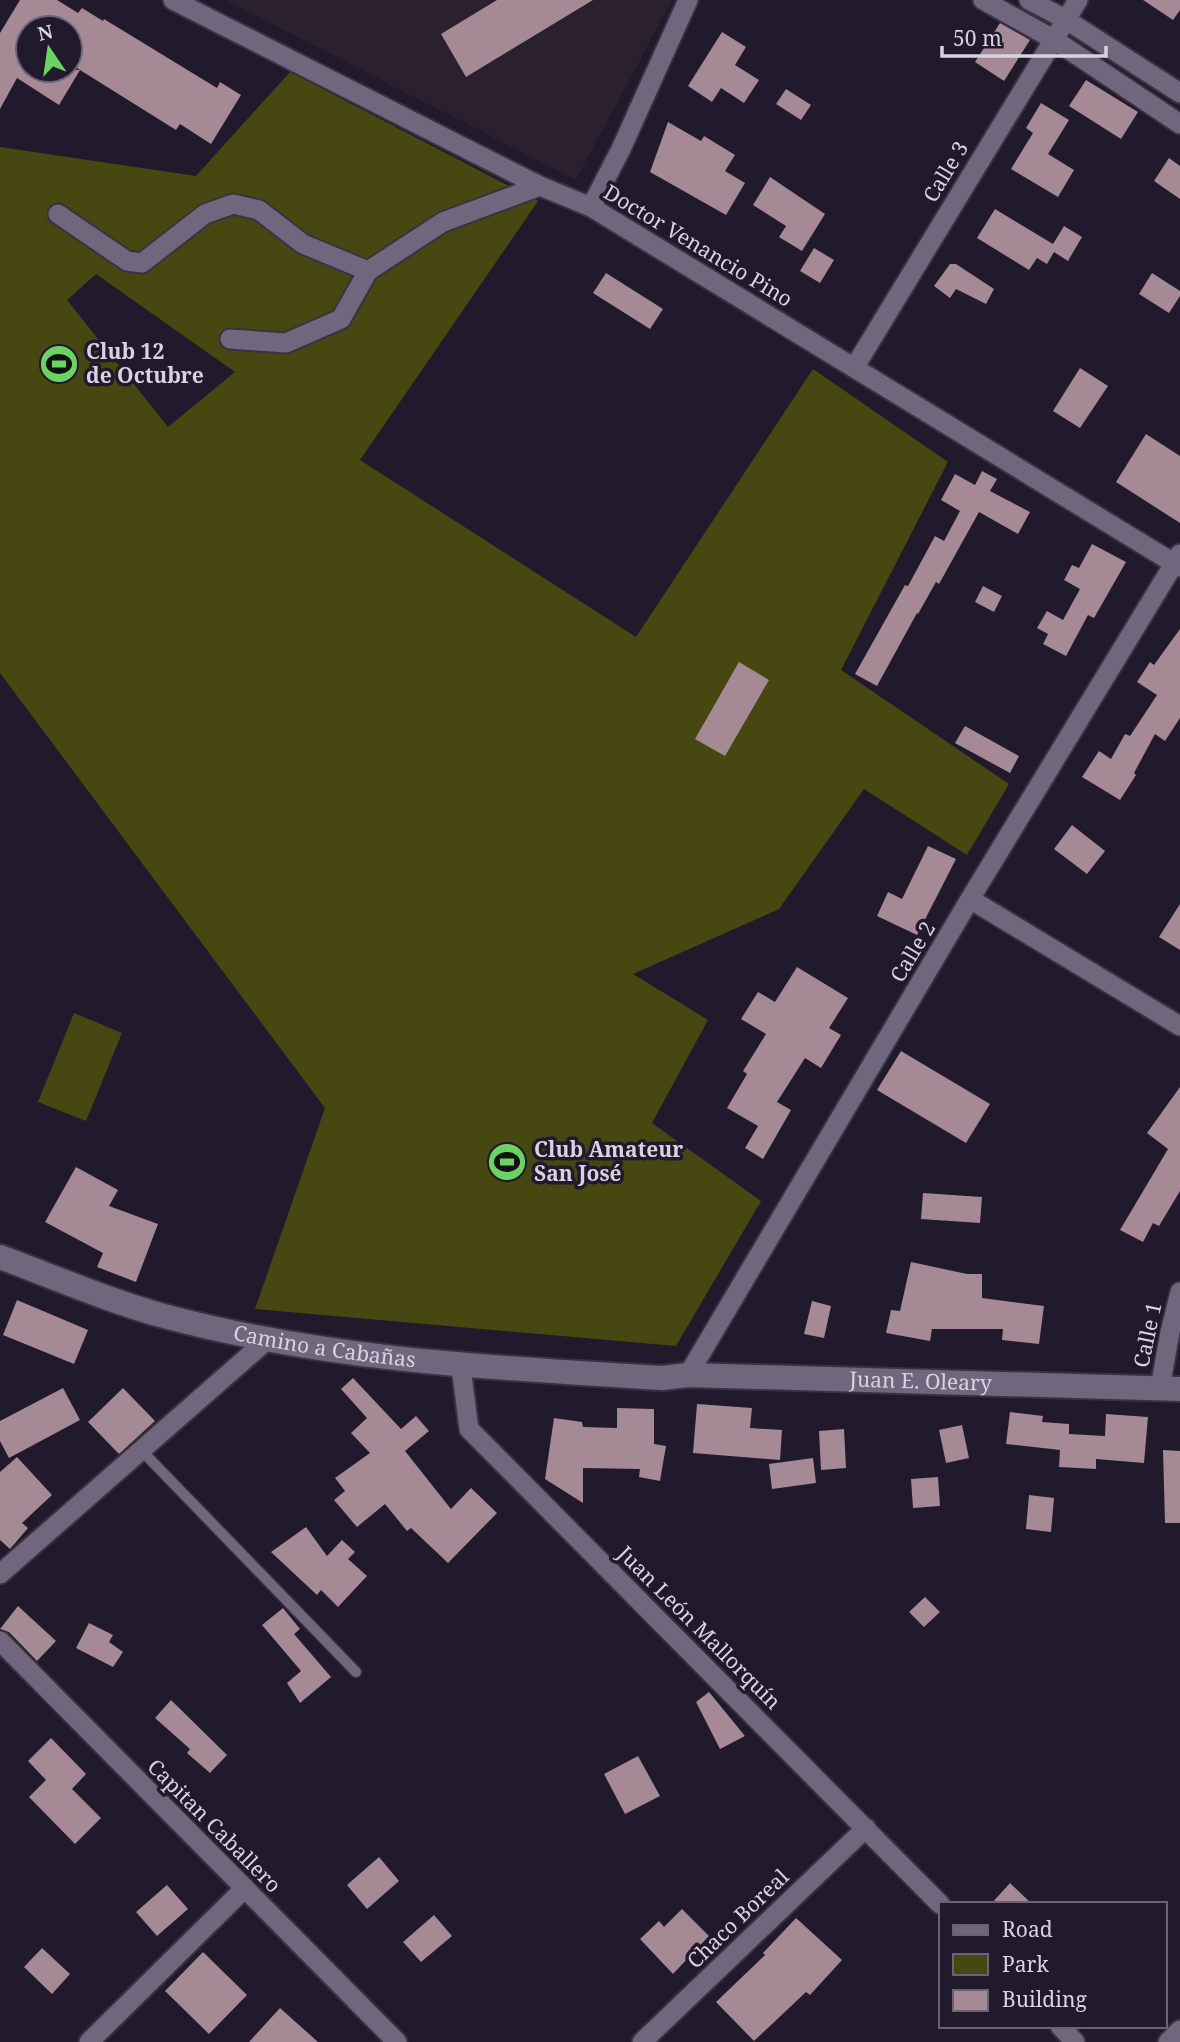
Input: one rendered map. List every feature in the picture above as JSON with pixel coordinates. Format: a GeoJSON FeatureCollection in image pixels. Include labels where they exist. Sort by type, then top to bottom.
{"type":"FeatureCollection","features":[{"type":"Feature","properties":{"kind":"street","name":"Doctor Venancio Pino"},"geometry":{"type":"LineString","coordinates":[[173,0],[540,186],[591,207],[1178,561]]}},
{"type":"Feature","properties":{"kind":"street"},"geometry":{"type":"LineString","coordinates":[[591,207],[621,149],[688,0]]}},
{"type":"Feature","properties":{"kind":"street"},"geometry":{"type":"LineString","coordinates":[[983,0],[1052,40],[1180,124]]}},
{"type":"Feature","properties":{"kind":"street"},"geometry":{"type":"LineString","coordinates":[[1028,0],[1065,19],[1180,93]]}},
{"type":"Feature","properties":{"kind":"street","name":"Calle 3"},"geometry":{"type":"LineString","coordinates":[[854,368],[1078,0]]}},
{"type":"Feature","properties":{"kind":"street"},"geometry":{"type":"LineString","coordinates":[[230,339],[286,343],[341,320],[368,271],[443,222],[540,186]]}},
{"type":"Feature","properties":{"kind":"street"},"geometry":{"type":"LineString","coordinates":[[58,214],[127,261],[142,263],[205,214],[233,204],[259,210],[303,244],[368,271]]}},
{"type":"Feature","properties":{"kind":"street","name":"Calle 2"},"geometry":{"type":"LineString","coordinates":[[688,1375],[971,899],[1178,561]]}},
{"type":"Feature","properties":{"kind":"street"},"geometry":{"type":"LineString","coordinates":[[971,899],[1180,1026]]}},
{"type":"Feature","properties":{"kind":"street","name":"Camino a Cabañas"},"geometry":{"type":"LineString","coordinates":[[0,1257],[162,1316],[267,1340],[359,1355],[461,1367],[662,1378]]}},
{"type":"Feature","properties":{"kind":"street","name":"Calle 1"},"geometry":{"type":"LineString","coordinates":[[1170,1388],[1170,1332],[1180,1292]]}},
{"type":"Feature","properties":{"kind":"street"},"geometry":{"type":"LineString","coordinates":[[0,1574],[267,1340]]}},
{"type":"Feature","properties":{"kind":"street","name":"Juan León Mallorquín"},"geometry":{"type":"LineString","coordinates":[[461,1367],[469,1429],[939,1903]]}},
{"type":"Feature","properties":{"kind":"street","name":"Juan E. Oleary"},"geometry":{"type":"LineString","coordinates":[[662,1378],[688,1375],[1170,1388]]}},
{"type":"Feature","properties":{"kind":"street","name":"Capitan Caballero"},"geometry":{"type":"LineString","coordinates":[[0,1641],[397,2042]]}},
{"type":"Feature","properties":{"kind":"street","name":"Chaco Boreal"},"geometry":{"type":"LineString","coordinates":[[642,2042],[866,1828]]}},
{"type":"Feature","properties":{"kind":"street"},"geometry":{"type":"LineString","coordinates":[[89,2042],[244,1888]]}},
{"type":"Feature","properties":{"kind":"street"},"geometry":{"type":"LineString","coordinates":[[1062,2028],[1075,2042]]}},
{"type":"Feature","properties":{"kind":"street"},"geometry":{"type":"LineString","coordinates":[[1168,2042],[1180,2030]]}},
{"type":"Feature","properties":{"kind":"lane"},"geometry":{"type":"LineString","coordinates":[[141,1450],[356,1672]]}},
{"type":"Feature","properties":{"kind":"shaded area"},"geometry":{"type":"Polygon","coordinates":[[[225,0],[672,0],[576,180],[225,0]]]}},
{"type":"Feature","properties":{"kind":"green space"},"geometry":{"type":"Polygon","coordinates":[[[290,72],[538,201],[360,460],[636,637],[813,369],[948,462],[841,670],[1009,784],[967,855],[864,789],[779,909],[633,974],[708,1020],[652,1123],[761,1201],[676,1346],[255,1309],[325,1108],[0,673],[0,147],[196,176],[290,72]],[[96,274],[67,300],[168,427],[235,372],[96,274]]]}},
{"type":"Feature","properties":{"kind":"green space"},"geometry":{"type":"Polygon","coordinates":[[[74,1013],[122,1033],[86,1121],[38,1102],[74,1013]]]}},
{"type":"Feature","properties":{"kind":"building"},"geometry":{"type":"Polygon","coordinates":[[[20,0],[57,0],[78,13],[82,8],[217,88],[220,82],[241,95],[211,144],[180,124],[176,130],[84,72],[84,14],[14,14],[14,83],[0,109],[0,33],[20,0]]]}},
{"type":"Feature","properties":{"kind":"building"},"geometry":{"type":"Polygon","coordinates":[[[497,0],[593,0],[466,77],[441,34],[497,0]]]}},
{"type":"Feature","properties":{"kind":"building"},"geometry":{"type":"Polygon","coordinates":[[[1143,0],[1180,0],[1180,10],[1173,20],[1143,0]]]}},
{"type":"Feature","properties":{"kind":"building"},"geometry":{"type":"Polygon","coordinates":[[[1000,23],[1030,40],[1004,81],[975,62],[1000,23]]]}},
{"type":"Feature","properties":{"kind":"building"},"geometry":{"type":"Polygon","coordinates":[[[722,32],[746,47],[735,65],[759,80],[744,103],[721,88],[712,102],[688,86],[722,32]]]}},
{"type":"Feature","properties":{"kind":"building"},"geometry":{"type":"Polygon","coordinates":[[[1086,80],[1138,112],[1121,139],[1069,106],[1086,80]]]}},
{"type":"Feature","properties":{"kind":"building"},"geometry":{"type":"Polygon","coordinates":[[[26,84],[72,84],[59,105],[26,84]]]}},
{"type":"Feature","properties":{"kind":"building"},"geometry":{"type":"Polygon","coordinates":[[[786,89],[811,105],[801,120],[776,104],[786,89]]]}},
{"type":"Feature","properties":{"kind":"building"},"geometry":{"type":"Polygon","coordinates":[[[1041,103],[1069,120],[1048,154],[1074,170],[1058,197],[1011,169],[1033,133],[1026,128],[1041,103]]]}},
{"type":"Feature","properties":{"kind":"building"},"geometry":{"type":"Polygon","coordinates":[[[668,122],[701,141],[704,136],[735,155],[725,171],[745,183],[726,215],[650,172],[668,122]]]}},
{"type":"Feature","properties":{"kind":"building"},"geometry":{"type":"Polygon","coordinates":[[[1169,158],[1180,166],[1180,199],[1154,181],[1169,158]]]}},
{"type":"Feature","properties":{"kind":"building"},"geometry":{"type":"Polygon","coordinates":[[[770,177],[825,214],[802,251],[779,237],[786,226],[753,205],[770,177]]]}},
{"type":"Feature","properties":{"kind":"building"},"geometry":{"type":"Polygon","coordinates":[[[995,209],[1053,244],[1064,226],[1082,237],[1068,261],[1054,252],[1047,264],[1037,258],[1029,270],[977,238],[995,209]]]}},
{"type":"Feature","properties":{"kind":"building"},"geometry":{"type":"Polygon","coordinates":[[[814,248],[834,260],[820,283],[800,271],[814,248]]]}},
{"type":"Feature","properties":{"kind":"building"},"geometry":{"type":"Polygon","coordinates":[[[950,264],[956,264],[994,289],[986,304],[956,289],[950,298],[934,286],[950,264]]]}},
{"type":"Feature","properties":{"kind":"building"},"geometry":{"type":"Polygon","coordinates":[[[606,273],[663,309],[650,329],[593,293],[606,273]]]}},
{"type":"Feature","properties":{"kind":"building"},"geometry":{"type":"Polygon","coordinates":[[[1152,273],[1180,291],[1180,296],[1169,313],[1139,294],[1152,273]]]}},
{"type":"Feature","properties":{"kind":"building"},"geometry":{"type":"Polygon","coordinates":[[[1080,368],[1108,386],[1080,428],[1053,411],[1080,368]]]}},
{"type":"Feature","properties":{"kind":"building"},"geometry":{"type":"Polygon","coordinates":[[[1146,434],[1180,456],[1180,523],[1116,482],[1146,434]]]}},
{"type":"Feature","properties":{"kind":"building"},"geometry":{"type":"Polygon","coordinates":[[[982,471],[997,479],[990,491],[1030,512],[1018,534],[979,512],[939,584],[936,582],[917,613],[877,686],[855,674],[935,536],[944,541],[960,511],[941,500],[955,474],[975,485],[982,471]]]}},
{"type":"Feature","properties":{"kind":"building"},"geometry":{"type":"Polygon","coordinates":[[[1092,544],[1126,562],[1094,618],[1088,615],[1066,656],[1043,644],[1048,634],[1037,628],[1047,611],[1063,620],[1080,589],[1064,580],[1072,565],[1079,568],[1092,544]]]}},
{"type":"Feature","properties":{"kind":"building"},"geometry":{"type":"Polygon","coordinates":[[[983,586],[1002,596],[994,612],[975,602],[983,586]]]}},
{"type":"Feature","properties":{"kind":"building"},"geometry":{"type":"Polygon","coordinates":[[[1180,629],[1180,718],[1165,741],[1155,734],[1134,773],[1136,775],[1120,800],[1082,777],[1099,751],[1111,759],[1125,734],[1130,736],[1157,695],[1137,682],[1150,662],[1154,665],[1180,629]]]}},
{"type":"Feature","properties":{"kind":"building"},"geometry":{"type":"Polygon","coordinates":[[[739,662],[769,680],[725,756],[695,739],[739,662]]]}},
{"type":"Feature","properties":{"kind":"building"},"geometry":{"type":"Polygon","coordinates":[[[965,726],[1019,756],[1010,773],[955,743],[965,726]]]}},
{"type":"Feature","properties":{"kind":"building"},"geometry":{"type":"Polygon","coordinates":[[[1072,825],[1105,851],[1087,874],[1054,849],[1072,825]]]}},
{"type":"Feature","properties":{"kind":"building"},"geometry":{"type":"Polygon","coordinates":[[[928,846],[956,859],[917,935],[877,916],[888,892],[902,899],[928,846]]]}},
{"type":"Feature","properties":{"kind":"building"},"geometry":{"type":"Polygon","coordinates":[[[1180,904],[1180,950],[1159,937],[1180,904]]]}},
{"type":"Feature","properties":{"kind":"building"},"geometry":{"type":"Polygon","coordinates":[[[797,967],[848,998],[829,1028],[841,1035],[821,1068],[805,1058],[777,1102],[791,1110],[763,1159],[745,1148],[758,1126],[727,1108],[747,1074],[743,1071],[766,1034],[741,1019],[758,992],[775,1002],[797,967]]]}},
{"type":"Feature","properties":{"kind":"building"},"geometry":{"type":"Polygon","coordinates":[[[901,1051],[990,1104],[966,1143],[877,1090],[901,1051]]]}},
{"type":"Feature","properties":{"kind":"building"},"geometry":{"type":"Polygon","coordinates":[[[1180,1087],[1180,1191],[1159,1226],[1153,1223],[1143,1242],[1120,1230],[1168,1149],[1147,1133],[1180,1087]]]}},
{"type":"Feature","properties":{"kind":"building"},"geometry":{"type":"Polygon","coordinates":[[[76,1167],[118,1190],[109,1206],[158,1224],[136,1282],[97,1267],[103,1253],[45,1222],[76,1167]]]}},
{"type":"Feature","properties":{"kind":"building"},"geometry":{"type":"Polygon","coordinates":[[[923,1193],[982,1197],[980,1223],[921,1219],[923,1193]]]}},
{"type":"Feature","properties":{"kind":"building"},"geometry":{"type":"Polygon","coordinates":[[[911,1262],[967,1274],[982,1274],[982,1298],[1044,1306],[1039,1344],[1002,1340],[1003,1329],[932,1329],[930,1341],[886,1333],[891,1310],[900,1311],[911,1262]]]}},
{"type":"Feature","properties":{"kind":"building"},"geometry":{"type":"Polygon","coordinates":[[[17,1300],[88,1330],[74,1364],[3,1335],[17,1300]]]}},
{"type":"Feature","properties":{"kind":"building"},"geometry":{"type":"Polygon","coordinates":[[[812,1301],[831,1306],[824,1338],[804,1334],[812,1301]]]}},
{"type":"Feature","properties":{"kind":"building"},"geometry":{"type":"Polygon","coordinates":[[[353,1378],[401,1429],[416,1416],[429,1431],[405,1451],[451,1509],[471,1488],[497,1513],[448,1563],[411,1528],[407,1531],[385,1504],[357,1527],[334,1500],[345,1491],[335,1478],[370,1453],[351,1433],[367,1418],[341,1389],[353,1378]]]}},
{"type":"Feature","properties":{"kind":"building"},"geometry":{"type":"Polygon","coordinates":[[[63,1388],[80,1420],[9,1458],[0,1441],[0,1421],[63,1388]]]}},
{"type":"Feature","properties":{"kind":"building"},"geometry":{"type":"Polygon","coordinates":[[[123,1388],[155,1421],[119,1454],[88,1422],[123,1388]]]}},
{"type":"Feature","properties":{"kind":"building"},"geometry":{"type":"Polygon","coordinates":[[[697,1404],[752,1408],[750,1428],[782,1430],[780,1460],[693,1453],[697,1404]]]}},
{"type":"Feature","properties":{"kind":"building"},"geometry":{"type":"Polygon","coordinates":[[[617,1408],[654,1409],[654,1444],[666,1446],[660,1481],[639,1477],[640,1469],[583,1468],[583,1503],[545,1479],[554,1418],[582,1422],[583,1427],[617,1428],[617,1408]]]}},
{"type":"Feature","properties":{"kind":"building"},"geometry":{"type":"Polygon","coordinates":[[[1010,1412],[1043,1416],[1042,1422],[1069,1424],[1069,1434],[1105,1436],[1106,1414],[1148,1417],[1144,1463],[1096,1459],[1096,1469],[1059,1467],[1060,1450],[1006,1444],[1010,1412]]]}},
{"type":"Feature","properties":{"kind":"building"},"geometry":{"type":"Polygon","coordinates":[[[962,1425],[969,1458],[946,1463],[939,1430],[962,1425]]]}},
{"type":"Feature","properties":{"kind":"building"},"geometry":{"type":"Polygon","coordinates":[[[844,1429],[846,1468],[821,1470],[819,1431],[844,1429]]]}},
{"type":"Feature","properties":{"kind":"building"},"geometry":{"type":"Polygon","coordinates":[[[1163,1450],[1180,1451],[1180,1523],[1165,1523],[1163,1450]]]}},
{"type":"Feature","properties":{"kind":"building"},"geometry":{"type":"Polygon","coordinates":[[[17,1457],[52,1495],[22,1523],[28,1528],[10,1549],[0,1540],[0,1472],[17,1457]]]}},
{"type":"Feature","properties":{"kind":"building"},"geometry":{"type":"Polygon","coordinates":[[[813,1458],[816,1483],[772,1489],[769,1464],[813,1458]]]}},
{"type":"Feature","properties":{"kind":"building"},"geometry":{"type":"Polygon","coordinates":[[[938,1477],[940,1506],[913,1508],[911,1479],[938,1477]]]}},
{"type":"Feature","properties":{"kind":"building"},"geometry":{"type":"Polygon","coordinates":[[[1029,1495],[1054,1498],[1051,1532],[1026,1529],[1029,1495]]]}},
{"type":"Feature","properties":{"kind":"building"},"geometry":{"type":"Polygon","coordinates":[[[306,1527],[327,1556],[342,1540],[355,1552],[348,1559],[367,1576],[338,1607],[321,1590],[317,1595],[271,1552],[306,1527]]]}},
{"type":"Feature","properties":{"kind":"building"},"geometry":{"type":"Polygon","coordinates":[[[925,1597],[940,1612],[924,1627],[909,1612],[925,1597]]]}},
{"type":"Feature","properties":{"kind":"building"},"geometry":{"type":"Polygon","coordinates":[[[18,1606],[56,1641],[37,1661],[9,1632],[0,1629],[18,1606]]]}},
{"type":"Feature","properties":{"kind":"building"},"geometry":{"type":"Polygon","coordinates":[[[283,1608],[300,1629],[294,1634],[331,1677],[300,1703],[287,1683],[301,1671],[262,1625],[283,1608]]]}},
{"type":"Feature","properties":{"kind":"building"},"geometry":{"type":"Polygon","coordinates":[[[89,1623],[113,1635],[109,1642],[123,1652],[113,1667],[76,1648],[89,1623]]]}},
{"type":"Feature","properties":{"kind":"building"},"geometry":{"type":"Polygon","coordinates":[[[709,1692],[745,1736],[720,1749],[696,1702],[709,1692]]]}},
{"type":"Feature","properties":{"kind":"building"},"geometry":{"type":"Polygon","coordinates":[[[171,1700],[227,1755],[210,1773],[187,1753],[190,1749],[155,1718],[171,1700]]]}},
{"type":"Feature","properties":{"kind":"building"},"geometry":{"type":"Polygon","coordinates":[[[51,1738],[86,1774],[72,1789],[101,1818],[75,1844],[29,1797],[46,1780],[28,1761],[51,1738]]]}},
{"type":"Feature","properties":{"kind":"building"},"geometry":{"type":"Polygon","coordinates":[[[638,1756],[660,1796],[625,1814],[604,1774],[638,1756]]]}},
{"type":"Feature","properties":{"kind":"building"},"geometry":{"type":"Polygon","coordinates":[[[379,1857],[399,1881],[367,1909],[347,1885],[379,1857]]]}},
{"type":"Feature","properties":{"kind":"building"},"geometry":{"type":"Polygon","coordinates":[[[1010,1883],[1030,1902],[993,1902],[1010,1883]]]}},
{"type":"Feature","properties":{"kind":"building"},"geometry":{"type":"Polygon","coordinates":[[[167,1885],[188,1909],[157,1936],[136,1912],[167,1885]]]}},
{"type":"Feature","properties":{"kind":"building"},"geometry":{"type":"Polygon","coordinates":[[[682,1909],[709,1936],[673,1974],[640,1939],[659,1921],[664,1927],[682,1909]]]}},
{"type":"Feature","properties":{"kind":"building"},"geometry":{"type":"Polygon","coordinates":[[[434,1915],[452,1936],[421,1962],[403,1942],[434,1915]]]}},
{"type":"Feature","properties":{"kind":"building"},"geometry":{"type":"Polygon","coordinates":[[[796,1918],[842,1960],[810,1995],[806,1992],[754,2041],[716,2002],[765,1955],[763,1953],[796,1918]]]}},
{"type":"Feature","properties":{"kind":"building"},"geometry":{"type":"Polygon","coordinates":[[[42,1948],[70,1974],[52,1994],[24,1967],[42,1948]]]}},
{"type":"Feature","properties":{"kind":"building"},"geometry":{"type":"Polygon","coordinates":[[[203,1952],[247,1995],[209,2034],[165,1991],[203,1952]]]}},
{"type":"Feature","properties":{"kind":"building"},"geometry":{"type":"Polygon","coordinates":[[[280,2008],[318,2042],[249,2042],[280,2008]]]}},
{"type":"Feature","properties":{"kind":"place","name":"Club 12 de Octubre"},"geometry":{"type":"Point","coordinates":[59,364]}},
{"type":"Feature","properties":{"kind":"place","name":"Club Amateur San José"},"geometry":{"type":"Point","coordinates":[507,1162]}}]}
